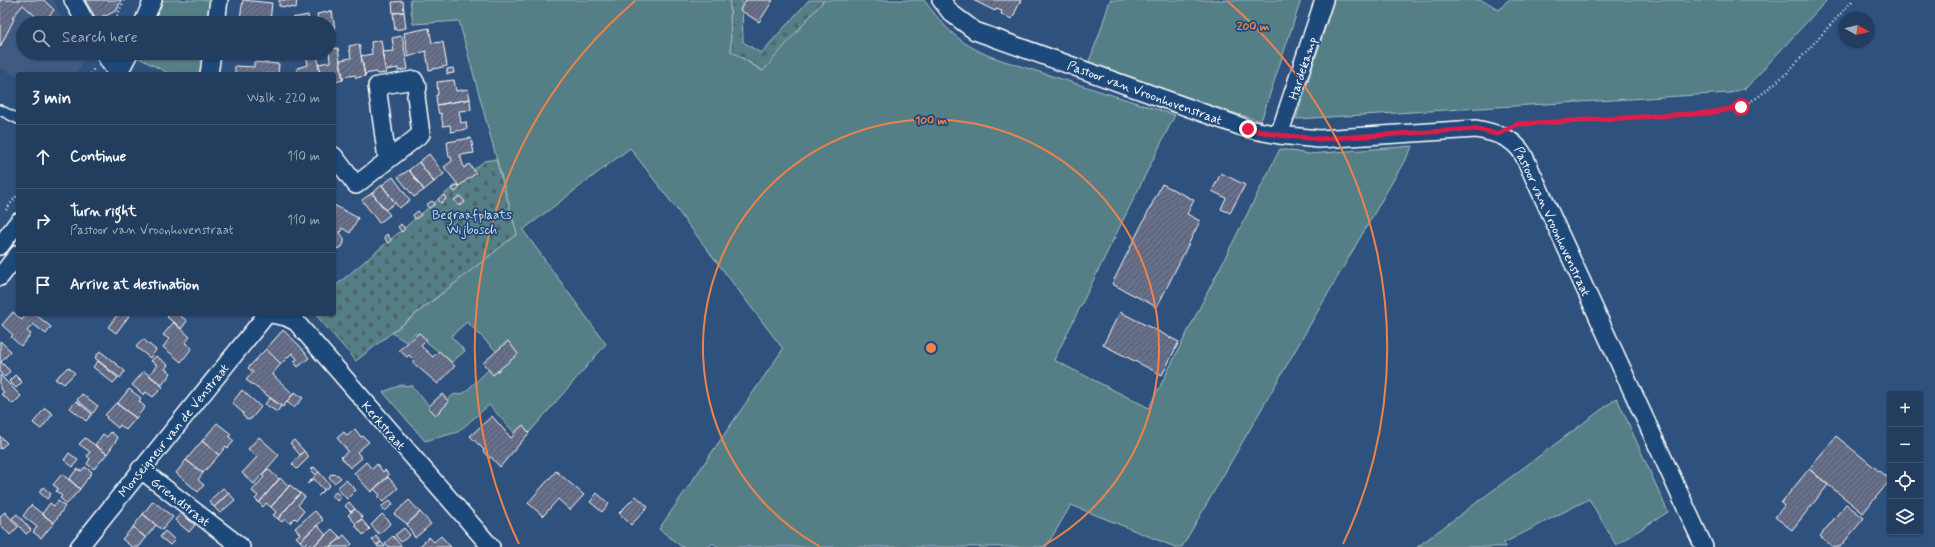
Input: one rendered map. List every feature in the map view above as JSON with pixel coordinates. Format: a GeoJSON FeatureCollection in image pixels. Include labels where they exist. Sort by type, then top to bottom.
{"type":"FeatureCollection","features":[{"type":"Feature","properties":{"kind":"street"},"geometry":{"type":"LineString","coordinates":[[73,0],[82,16]]}},
{"type":"Feature","properties":{"kind":"street"},"geometry":{"type":"LineString","coordinates":[[146,16],[153,0]]}},
{"type":"Feature","properties":{"kind":"street"},"geometry":{"type":"LineString","coordinates":[[217,16],[219,0]]}},
{"type":"Feature","properties":{"kind":"street","name":"Pastoor van Vroonhovenstraat"},"geometry":{"type":"LineString","coordinates":[[941,0],[951,13],[963,23],[975,31],[994,39],[1248,129],[1279,135],[1318,139],[1476,129],[1498,134],[1515,143],[1524,156],[1704,547]]}},
{"type":"Feature","properties":{"kind":"street","name":"Hardekamp"},"geometry":{"type":"LineString","coordinates":[[1279,135],[1324,0]]}},
{"type":"Feature","properties":{"kind":"street"},"geometry":{"type":"LineString","coordinates":[[109,60],[117,72]]}},
{"type":"Feature","properties":{"kind":"street"},"geometry":{"type":"LineString","coordinates":[[119,72],[125,60]]}},
{"type":"Feature","properties":{"kind":"street"},"geometry":{"type":"LineString","coordinates":[[209,72],[211,60]]}},
{"type":"Feature","properties":{"kind":"street"},"geometry":{"type":"LineString","coordinates":[[336,159],[356,185],[387,160]]}},
{"type":"Feature","properties":{"kind":"street"},"geometry":{"type":"LineString","coordinates":[[0,246],[16,225]]}},
{"type":"Feature","properties":{"kind":"street"},"geometry":{"type":"LineString","coordinates":[[0,277],[16,257]]}},
{"type":"Feature","properties":{"kind":"street","name":"Monseigneur van de Venstraat"},"geometry":{"type":"LineString","coordinates":[[79,547],[140,469],[267,316]]}},
{"type":"Feature","properties":{"kind":"street","name":"Kerkstraat"},"geometry":{"type":"LineString","coordinates":[[275,316],[296,322],[491,547]]}},
{"type":"Feature","properties":{"kind":"street","name":"Griendstraat"},"geometry":{"type":"LineString","coordinates":[[140,469],[241,547]]}},
{"type":"Feature","properties":{"kind":"lane"},"geometry":{"type":"LineString","coordinates":[[0,110],[16,118]]}},
{"type":"Feature","properties":{"kind":"path"},"geometry":{"type":"LineString","coordinates":[[117,16],[124,0]]}},
{"type":"Feature","properties":{"kind":"path"},"geometry":{"type":"LineString","coordinates":[[1498,134],[1517,124],[1708,113],[1741,107],[1758,97],[1787,73],[1853,0]]}},
{"type":"Feature","properties":{"kind":"path"},"geometry":{"type":"LineString","coordinates":[[3,215],[16,197]]}},
{"type":"Feature","properties":{"kind":"shaded area"},"geometry":{"type":"Polygon","coordinates":[[[0,0],[53,0],[61,16],[16,16],[16,60],[83,60],[78,72],[16,72],[16,76],[0,68],[0,0]]]}},
{"type":"Feature","properties":{"kind":"green space"},"geometry":{"type":"Polygon","coordinates":[[[162,0],[213,0],[211,16],[153,16],[162,0]]]}},
{"type":"Feature","properties":{"kind":"green space"},"geometry":{"type":"Polygon","coordinates":[[[410,0],[730,0],[731,51],[762,71],[824,0],[924,0],[946,27],[961,40],[980,52],[1175,115],[1054,360],[1149,408],[1280,149],[1309,154],[1413,146],[1182,547],[1175,547],[1071,505],[1046,547],[718,547],[713,543],[709,547],[682,547],[659,529],[783,349],[630,148],[523,230],[606,344],[522,441],[489,405],[458,432],[425,441],[383,392],[401,385],[412,386],[434,412],[453,395],[464,393],[502,357],[467,322],[451,336],[465,351],[452,362],[415,333],[406,342],[392,333],[517,234],[459,21],[413,24],[410,0]]]}},
{"type":"Feature","properties":{"kind":"green space"},"geometry":{"type":"Polygon","coordinates":[[[730,0],[742,0],[743,42],[761,53],[809,0],[824,0],[763,71],[731,51],[730,0]]]}},
{"type":"Feature","properties":{"kind":"green space"},"geometry":{"type":"Polygon","coordinates":[[[1110,0],[1301,0],[1261,121],[1086,69],[1110,0]]]}},
{"type":"Feature","properties":{"kind":"green space"},"geometry":{"type":"Polygon","coordinates":[[[1334,0],[1480,0],[1499,10],[1508,0],[1827,0],[1746,88],[1730,93],[1296,119],[1334,0]]]}},
{"type":"Feature","properties":{"kind":"green space"},"geometry":{"type":"Polygon","coordinates":[[[143,60],[204,60],[202,72],[166,72],[143,60]]]}},
{"type":"Feature","properties":{"kind":"green space","name":"Begraafplaats Wijbosch"},"geometry":{"type":"Polygon","coordinates":[[[496,159],[517,234],[356,361],[317,316],[336,316],[336,285],[484,161],[496,159]]]}},
{"type":"Feature","properties":{"kind":"green space"},"geometry":{"type":"Polygon","coordinates":[[[1617,398],[1668,512],[1616,545],[1589,499],[1504,543],[1505,547],[1417,547],[1617,398]]]}},
{"type":"Feature","properties":{"kind":"building"},"geometry":{"type":"Polygon","coordinates":[[[0,0],[44,0],[54,10],[49,16],[35,16],[23,5],[12,18],[14,19],[0,47],[0,0]]]}},
{"type":"Feature","properties":{"kind":"building"},"geometry":{"type":"Polygon","coordinates":[[[85,0],[121,0],[117,10],[106,16],[94,16],[85,0]]]}},
{"type":"Feature","properties":{"kind":"building"},"geometry":{"type":"Polygon","coordinates":[[[243,0],[272,3],[271,16],[240,16],[243,0]]]}},
{"type":"Feature","properties":{"kind":"building"},"geometry":{"type":"Polygon","coordinates":[[[279,0],[297,0],[296,8],[279,6],[279,0]]]}},
{"type":"Feature","properties":{"kind":"building"},"geometry":{"type":"Polygon","coordinates":[[[746,0],[773,0],[759,22],[740,10],[746,0]]]}},
{"type":"Feature","properties":{"kind":"building"},"geometry":{"type":"Polygon","coordinates":[[[973,0],[1021,0],[1012,19],[1001,14],[1002,11],[996,9],[995,11],[973,0]]]}},
{"type":"Feature","properties":{"kind":"building"},"geometry":{"type":"Polygon","coordinates":[[[403,1],[404,12],[393,13],[392,2],[403,1]]]}},
{"type":"Feature","properties":{"kind":"building"},"geometry":{"type":"Polygon","coordinates":[[[332,11],[333,16],[317,16],[317,14],[332,11]]]}},
{"type":"Feature","properties":{"kind":"building"},"geometry":{"type":"Polygon","coordinates":[[[404,12],[406,28],[395,30],[393,13],[404,12]]]}},
{"type":"Feature","properties":{"kind":"building"},"geometry":{"type":"Polygon","coordinates":[[[429,28],[432,43],[443,42],[447,66],[429,70],[426,51],[408,57],[404,33],[429,28]]]}},
{"type":"Feature","properties":{"kind":"building"},"geometry":{"type":"Polygon","coordinates":[[[402,36],[408,69],[398,71],[398,68],[386,70],[386,73],[382,52],[394,51],[392,38],[402,36]]]}},
{"type":"Feature","properties":{"kind":"building"},"geometry":{"type":"Polygon","coordinates":[[[381,40],[386,73],[377,74],[376,72],[365,74],[365,76],[361,56],[372,54],[371,42],[381,40]]]}},
{"type":"Feature","properties":{"kind":"building"},"geometry":{"type":"Polygon","coordinates":[[[359,44],[365,76],[356,78],[355,75],[343,77],[343,80],[340,60],[351,58],[349,46],[359,44]]]}},
{"type":"Feature","properties":{"kind":"building"},"geometry":{"type":"Polygon","coordinates":[[[336,48],[338,48],[343,80],[336,82],[336,72],[320,72],[318,64],[330,62],[330,60],[336,60],[336,48]]]}},
{"type":"Feature","properties":{"kind":"building"},"geometry":{"type":"Polygon","coordinates":[[[307,60],[318,60],[320,72],[298,72],[297,68],[308,65],[307,60]]]}},
{"type":"Feature","properties":{"kind":"building"},"geometry":{"type":"Polygon","coordinates":[[[254,62],[279,64],[278,72],[235,72],[235,66],[254,67],[254,62]]]}},
{"type":"Feature","properties":{"kind":"building"},"geometry":{"type":"Polygon","coordinates":[[[453,68],[454,73],[447,74],[447,69],[453,68]]]}},
{"type":"Feature","properties":{"kind":"building"},"geometry":{"type":"Polygon","coordinates":[[[454,80],[456,91],[468,89],[470,99],[437,105],[437,82],[454,80]]]}},
{"type":"Feature","properties":{"kind":"building"},"geometry":{"type":"Polygon","coordinates":[[[470,99],[471,110],[459,111],[461,123],[466,122],[467,129],[451,132],[450,125],[443,126],[441,113],[439,114],[437,105],[470,99]]]}},
{"type":"Feature","properties":{"kind":"building"},"geometry":{"type":"Polygon","coordinates":[[[471,138],[474,153],[460,155],[464,168],[469,164],[476,173],[459,186],[444,167],[452,161],[451,157],[449,157],[447,142],[471,138]]]}},
{"type":"Feature","properties":{"kind":"building"},"geometry":{"type":"Polygon","coordinates":[[[429,154],[444,174],[434,182],[419,162],[429,154]]]}},
{"type":"Feature","properties":{"kind":"building"},"geometry":{"type":"Polygon","coordinates":[[[419,162],[434,182],[424,190],[409,170],[419,162]]]}},
{"type":"Feature","properties":{"kind":"building"},"geometry":{"type":"Polygon","coordinates":[[[409,170],[424,190],[414,197],[398,177],[409,170]]]}},
{"type":"Feature","properties":{"kind":"building"},"geometry":{"type":"Polygon","coordinates":[[[1221,173],[1245,185],[1230,213],[1221,209],[1226,198],[1212,191],[1221,173]]]}},
{"type":"Feature","properties":{"kind":"building"},"geometry":{"type":"Polygon","coordinates":[[[393,177],[410,200],[399,208],[382,185],[393,177]]]}},
{"type":"Feature","properties":{"kind":"building"},"geometry":{"type":"Polygon","coordinates":[[[1162,184],[1194,200],[1187,214],[1200,221],[1157,307],[1112,284],[1162,184]]]}},
{"type":"Feature","properties":{"kind":"building"},"geometry":{"type":"Polygon","coordinates":[[[382,185],[395,203],[385,210],[372,193],[382,185]]]}},
{"type":"Feature","properties":{"kind":"building"},"geometry":{"type":"Polygon","coordinates":[[[458,185],[460,188],[455,192],[452,189],[458,185]]]}},
{"type":"Feature","properties":{"kind":"building"},"geometry":{"type":"Polygon","coordinates":[[[372,193],[390,215],[379,223],[362,200],[372,193]]]}},
{"type":"Feature","properties":{"kind":"building"},"geometry":{"type":"Polygon","coordinates":[[[444,195],[446,199],[441,203],[438,199],[444,195]]]}},
{"type":"Feature","properties":{"kind":"building"},"geometry":{"type":"Polygon","coordinates":[[[460,196],[465,202],[459,206],[454,200],[460,196]]]}},
{"type":"Feature","properties":{"kind":"building"},"geometry":{"type":"Polygon","coordinates":[[[432,201],[435,204],[429,208],[426,205],[432,201]]]}},
{"type":"Feature","properties":{"kind":"building"},"geometry":{"type":"Polygon","coordinates":[[[336,206],[358,218],[350,233],[342,228],[340,233],[344,238],[344,243],[342,247],[336,249],[336,206]]]}},
{"type":"Feature","properties":{"kind":"building"},"geometry":{"type":"Polygon","coordinates":[[[418,211],[421,215],[415,219],[413,215],[418,211]]]}},
{"type":"Feature","properties":{"kind":"building"},"geometry":{"type":"Polygon","coordinates":[[[401,224],[405,229],[402,232],[398,227],[401,224]]]}},
{"type":"Feature","properties":{"kind":"building"},"geometry":{"type":"Polygon","coordinates":[[[387,234],[391,240],[388,243],[384,237],[387,234]]]}},
{"type":"Feature","properties":{"kind":"building"},"geometry":{"type":"Polygon","coordinates":[[[13,312],[22,320],[25,316],[37,316],[51,327],[46,334],[33,324],[27,331],[31,334],[21,346],[11,337],[13,335],[2,325],[13,312]]]}},
{"type":"Feature","properties":{"kind":"building"},"geometry":{"type":"Polygon","coordinates":[[[1120,312],[1179,342],[1162,375],[1103,345],[1120,312]]]}},
{"type":"Feature","properties":{"kind":"building"},"geometry":{"type":"Polygon","coordinates":[[[116,316],[129,316],[116,333],[108,327],[116,316]]]}},
{"type":"Feature","properties":{"kind":"building"},"geometry":{"type":"Polygon","coordinates":[[[181,316],[187,321],[181,329],[167,317],[181,316]]]}},
{"type":"Feature","properties":{"kind":"building"},"geometry":{"type":"Polygon","coordinates":[[[174,322],[190,337],[185,343],[192,348],[181,362],[163,347],[169,339],[163,335],[174,322]]]}},
{"type":"Feature","properties":{"kind":"building"},"geometry":{"type":"Polygon","coordinates":[[[283,330],[300,346],[309,358],[298,367],[294,362],[297,359],[292,353],[281,364],[266,349],[283,330]]]}},
{"type":"Feature","properties":{"kind":"building"},"geometry":{"type":"Polygon","coordinates":[[[419,333],[427,340],[421,346],[433,357],[439,351],[455,366],[438,384],[412,362],[414,360],[409,355],[407,357],[399,350],[419,333]]]}},
{"type":"Feature","properties":{"kind":"building"},"geometry":{"type":"Polygon","coordinates":[[[143,339],[156,350],[150,358],[136,347],[143,339]]]}},
{"type":"Feature","properties":{"kind":"building"},"geometry":{"type":"Polygon","coordinates":[[[0,341],[11,351],[1,362],[10,371],[5,377],[0,373],[0,341]]]}},
{"type":"Feature","properties":{"kind":"building"},"geometry":{"type":"Polygon","coordinates":[[[508,341],[518,354],[493,375],[483,363],[508,341]]]}},
{"type":"Feature","properties":{"kind":"building"},"geometry":{"type":"Polygon","coordinates":[[[266,349],[281,364],[272,374],[293,394],[283,407],[246,380],[253,372],[248,368],[266,349]]]}},
{"type":"Feature","properties":{"kind":"building"},"geometry":{"type":"Polygon","coordinates":[[[100,351],[125,371],[120,378],[95,358],[100,351]]]}},
{"type":"Feature","properties":{"kind":"building"},"geometry":{"type":"Polygon","coordinates":[[[156,356],[168,365],[165,369],[171,373],[162,385],[149,375],[157,365],[151,361],[156,356]]]}},
{"type":"Feature","properties":{"kind":"building"},"geometry":{"type":"Polygon","coordinates":[[[98,361],[118,378],[113,383],[93,367],[98,361]]]}},
{"type":"Feature","properties":{"kind":"building"},"geometry":{"type":"Polygon","coordinates":[[[68,367],[75,373],[64,384],[55,379],[68,367]]]}},
{"type":"Feature","properties":{"kind":"building"},"geometry":{"type":"Polygon","coordinates":[[[144,371],[163,387],[153,397],[146,392],[144,395],[132,385],[144,371]]]}},
{"type":"Feature","properties":{"kind":"building"},"geometry":{"type":"Polygon","coordinates":[[[0,375],[21,396],[13,404],[1,394],[4,392],[0,388],[0,375]]]}},
{"type":"Feature","properties":{"kind":"building"},"geometry":{"type":"Polygon","coordinates":[[[15,375],[22,382],[16,388],[9,381],[15,375]]]}},
{"type":"Feature","properties":{"kind":"building"},"geometry":{"type":"Polygon","coordinates":[[[129,389],[141,398],[139,401],[145,407],[136,418],[117,404],[129,389]]]}},
{"type":"Feature","properties":{"kind":"building"},"geometry":{"type":"Polygon","coordinates":[[[242,390],[261,407],[251,419],[248,420],[232,403],[242,390]]]}},
{"type":"Feature","properties":{"kind":"building"},"geometry":{"type":"Polygon","coordinates":[[[295,392],[303,398],[294,408],[287,402],[295,392]]]}},
{"type":"Feature","properties":{"kind":"building"},"geometry":{"type":"Polygon","coordinates":[[[82,394],[98,406],[93,413],[77,400],[82,394]]]}},
{"type":"Feature","properties":{"kind":"building"},"geometry":{"type":"Polygon","coordinates":[[[442,394],[449,402],[436,415],[428,407],[442,394]]]}},
{"type":"Feature","properties":{"kind":"building"},"geometry":{"type":"Polygon","coordinates":[[[270,398],[281,406],[277,412],[265,404],[270,398]]]}},
{"type":"Feature","properties":{"kind":"building"},"geometry":{"type":"Polygon","coordinates":[[[76,401],[92,414],[86,421],[70,408],[76,401]]]}},
{"type":"Feature","properties":{"kind":"building"},"geometry":{"type":"Polygon","coordinates":[[[116,403],[136,418],[126,430],[120,425],[118,428],[106,418],[107,416],[105,415],[116,403]]]}},
{"type":"Feature","properties":{"kind":"building"},"geometry":{"type":"Polygon","coordinates":[[[45,408],[53,414],[41,429],[33,423],[45,408]]]}},
{"type":"Feature","properties":{"kind":"building"},"geometry":{"type":"Polygon","coordinates":[[[492,416],[511,438],[514,435],[513,434],[523,425],[529,433],[500,467],[491,457],[489,458],[483,451],[484,450],[470,436],[492,416]]]}},
{"type":"Feature","properties":{"kind":"building"},"geometry":{"type":"Polygon","coordinates":[[[217,423],[231,434],[229,437],[234,441],[228,448],[226,446],[219,455],[202,441],[217,423]]]}},
{"type":"Feature","properties":{"kind":"building"},"geometry":{"type":"Polygon","coordinates":[[[355,429],[361,437],[363,436],[369,442],[357,452],[362,458],[350,468],[341,457],[348,451],[337,438],[344,432],[347,436],[355,429]]]}},
{"type":"Feature","properties":{"kind":"building"},"geometry":{"type":"Polygon","coordinates":[[[111,432],[118,438],[107,454],[95,445],[103,434],[107,437],[111,432]]]}},
{"type":"Feature","properties":{"kind":"building"},"geometry":{"type":"Polygon","coordinates":[[[0,436],[7,443],[0,449],[0,436]]]}},
{"type":"Feature","properties":{"kind":"building"},"geometry":{"type":"Polygon","coordinates":[[[1836,436],[1887,478],[1887,484],[1863,513],[1809,469],[1836,436]]]}},
{"type":"Feature","properties":{"kind":"building"},"geometry":{"type":"Polygon","coordinates":[[[259,437],[279,455],[254,484],[242,473],[257,457],[248,449],[259,437]]]}},
{"type":"Feature","properties":{"kind":"building"},"geometry":{"type":"Polygon","coordinates":[[[85,438],[107,454],[94,469],[87,464],[90,459],[87,456],[90,452],[79,444],[85,438]]]}},
{"type":"Feature","properties":{"kind":"building"},"geometry":{"type":"Polygon","coordinates":[[[294,440],[304,451],[300,455],[290,443],[294,440]]]}},
{"type":"Feature","properties":{"kind":"building"},"geometry":{"type":"Polygon","coordinates":[[[202,441],[219,455],[203,473],[186,460],[202,441]]]}},
{"type":"Feature","properties":{"kind":"building"},"geometry":{"type":"Polygon","coordinates":[[[304,451],[309,457],[297,469],[292,464],[304,451]]]}},
{"type":"Feature","properties":{"kind":"building"},"geometry":{"type":"Polygon","coordinates":[[[69,453],[78,460],[73,467],[64,460],[69,453]]]}},
{"type":"Feature","properties":{"kind":"building"},"geometry":{"type":"Polygon","coordinates":[[[186,460],[203,473],[198,480],[204,485],[198,492],[176,473],[186,460]]]}},
{"type":"Feature","properties":{"kind":"building"},"geometry":{"type":"Polygon","coordinates":[[[366,462],[372,469],[377,464],[383,472],[385,470],[389,475],[371,492],[354,473],[366,462]]]}},
{"type":"Feature","properties":{"kind":"building"},"geometry":{"type":"Polygon","coordinates":[[[85,467],[92,472],[80,489],[69,479],[77,469],[81,471],[85,467]]]}},
{"type":"Feature","properties":{"kind":"building"},"geometry":{"type":"Polygon","coordinates":[[[314,467],[319,472],[316,475],[311,470],[314,467]]]}},
{"type":"Feature","properties":{"kind":"building"},"geometry":{"type":"Polygon","coordinates":[[[268,469],[279,479],[259,503],[255,499],[258,496],[252,491],[264,477],[262,475],[268,469]]]}},
{"type":"Feature","properties":{"kind":"building"},"geometry":{"type":"Polygon","coordinates":[[[1809,469],[1828,485],[1792,530],[1775,517],[1784,506],[1781,503],[1809,469]]]}},
{"type":"Feature","properties":{"kind":"building"},"geometry":{"type":"Polygon","coordinates":[[[556,471],[584,495],[570,510],[558,499],[543,516],[528,503],[556,471]]]}},
{"type":"Feature","properties":{"kind":"building"},"geometry":{"type":"Polygon","coordinates":[[[319,472],[330,485],[318,496],[324,490],[314,479],[307,484],[319,472]]]}},
{"type":"Feature","properties":{"kind":"building"},"geometry":{"type":"Polygon","coordinates":[[[62,474],[80,489],[67,504],[60,498],[62,496],[56,491],[58,488],[53,485],[62,474]]]}},
{"type":"Feature","properties":{"kind":"building"},"geometry":{"type":"Polygon","coordinates":[[[331,474],[338,475],[341,478],[334,483],[329,477],[331,474]]]}},
{"type":"Feature","properties":{"kind":"building"},"geometry":{"type":"Polygon","coordinates":[[[388,477],[398,488],[383,502],[378,497],[380,495],[374,489],[388,477]]]}},
{"type":"Feature","properties":{"kind":"building"},"geometry":{"type":"Polygon","coordinates":[[[280,478],[289,486],[271,507],[266,503],[263,507],[259,503],[280,478]]]}},
{"type":"Feature","properties":{"kind":"building"},"geometry":{"type":"Polygon","coordinates":[[[346,480],[356,490],[347,499],[337,488],[346,480]]]}},
{"type":"Feature","properties":{"kind":"building"},"geometry":{"type":"Polygon","coordinates":[[[290,485],[300,493],[278,519],[273,515],[276,512],[271,507],[290,485]]]}},
{"type":"Feature","properties":{"kind":"building"},"geometry":{"type":"Polygon","coordinates":[[[43,487],[51,494],[47,499],[39,492],[43,487]]]}},
{"type":"Feature","properties":{"kind":"building"},"geometry":{"type":"Polygon","coordinates":[[[223,488],[229,493],[214,507],[209,501],[223,488]]]}},
{"type":"Feature","properties":{"kind":"building"},"geometry":{"type":"Polygon","coordinates":[[[336,492],[341,497],[337,501],[332,495],[336,492]]]}},
{"type":"Feature","properties":{"kind":"building"},"geometry":{"type":"Polygon","coordinates":[[[229,493],[235,500],[220,513],[214,507],[229,493]]]}},
{"type":"Feature","properties":{"kind":"building"},"geometry":{"type":"Polygon","coordinates":[[[300,493],[305,497],[298,505],[304,511],[297,520],[295,518],[290,523],[285,519],[282,522],[278,519],[300,493]]]}},
{"type":"Feature","properties":{"kind":"building"},"geometry":{"type":"Polygon","coordinates":[[[597,493],[609,504],[602,512],[590,502],[597,493]]]}},
{"type":"Feature","properties":{"kind":"building"},"geometry":{"type":"Polygon","coordinates":[[[636,496],[648,507],[631,525],[619,513],[636,496]]]}},
{"type":"Feature","properties":{"kind":"building"},"geometry":{"type":"Polygon","coordinates":[[[390,500],[393,504],[385,511],[381,507],[390,500]]]}},
{"type":"Feature","properties":{"kind":"building"},"geometry":{"type":"Polygon","coordinates":[[[409,500],[420,512],[407,524],[394,514],[409,500]]]}},
{"type":"Feature","properties":{"kind":"building"},"geometry":{"type":"Polygon","coordinates":[[[58,501],[65,506],[54,523],[42,514],[50,503],[54,506],[58,501]]]}},
{"type":"Feature","properties":{"kind":"building"},"geometry":{"type":"Polygon","coordinates":[[[153,501],[173,517],[162,530],[143,514],[153,501]]]}},
{"type":"Feature","properties":{"kind":"building"},"geometry":{"type":"Polygon","coordinates":[[[349,502],[355,509],[351,512],[345,506],[349,502]]]}},
{"type":"Feature","properties":{"kind":"building"},"geometry":{"type":"Polygon","coordinates":[[[1846,504],[1864,518],[1840,547],[1833,547],[1820,536],[1846,504]]]}},
{"type":"Feature","properties":{"kind":"building"},"geometry":{"type":"Polygon","coordinates":[[[31,505],[54,523],[41,538],[33,532],[37,527],[23,516],[31,505]]]}},
{"type":"Feature","properties":{"kind":"building"},"geometry":{"type":"Polygon","coordinates":[[[355,509],[363,518],[356,524],[348,515],[355,509]]]}},
{"type":"Feature","properties":{"kind":"building"},"geometry":{"type":"Polygon","coordinates":[[[315,511],[323,520],[300,541],[296,537],[300,534],[295,528],[315,511]]]}},
{"type":"Feature","properties":{"kind":"building"},"geometry":{"type":"Polygon","coordinates":[[[5,512],[18,527],[10,535],[0,524],[0,516],[5,512]]]}},
{"type":"Feature","properties":{"kind":"building"},"geometry":{"type":"Polygon","coordinates":[[[420,512],[431,524],[415,538],[407,524],[420,512]]]}},
{"type":"Feature","properties":{"kind":"building"},"geometry":{"type":"Polygon","coordinates":[[[181,513],[195,525],[189,532],[175,520],[181,513]]]}},
{"type":"Feature","properties":{"kind":"building"},"geometry":{"type":"Polygon","coordinates":[[[17,514],[31,530],[26,534],[12,518],[17,514]]]}},
{"type":"Feature","properties":{"kind":"building"},"geometry":{"type":"Polygon","coordinates":[[[143,514],[156,525],[146,538],[133,527],[143,514]]]}},
{"type":"Feature","properties":{"kind":"building"},"geometry":{"type":"Polygon","coordinates":[[[382,514],[391,523],[379,534],[371,525],[382,514]]]}},
{"type":"Feature","properties":{"kind":"building"},"geometry":{"type":"Polygon","coordinates":[[[361,519],[370,529],[363,535],[355,525],[361,519]]]}},
{"type":"Feature","properties":{"kind":"building"},"geometry":{"type":"Polygon","coordinates":[[[317,525],[326,535],[312,547],[307,542],[304,545],[300,541],[317,525]]]}},
{"type":"Feature","properties":{"kind":"building"},"geometry":{"type":"Polygon","coordinates":[[[133,527],[146,538],[139,547],[132,547],[122,539],[133,527]]]}},
{"type":"Feature","properties":{"kind":"building"},"geometry":{"type":"Polygon","coordinates":[[[404,528],[410,535],[401,542],[395,535],[404,528]]]}},
{"type":"Feature","properties":{"kind":"building"},"geometry":{"type":"Polygon","coordinates":[[[332,529],[341,538],[330,547],[312,547],[332,529]]]}},
{"type":"Feature","properties":{"kind":"building"},"geometry":{"type":"Polygon","coordinates":[[[165,531],[175,540],[170,545],[160,537],[165,531]]]}},
{"type":"Feature","properties":{"kind":"building"},"geometry":{"type":"Polygon","coordinates":[[[344,535],[352,544],[349,547],[330,547],[344,535]]]}},
{"type":"Feature","properties":{"kind":"building"},"geometry":{"type":"Polygon","coordinates":[[[376,536],[381,542],[377,545],[372,540],[376,536]]]}},
{"type":"Feature","properties":{"kind":"building"},"geometry":{"type":"Polygon","coordinates":[[[393,536],[402,547],[389,547],[385,543],[393,536]]]}},
{"type":"Feature","properties":{"kind":"building"},"geometry":{"type":"Polygon","coordinates":[[[441,536],[451,547],[419,547],[429,537],[434,542],[441,536]]]}},
{"type":"Feature","properties":{"kind":"building"},"geometry":{"type":"Polygon","coordinates":[[[381,542],[385,547],[378,547],[377,545],[381,542]]]}},
{"type":"Feature","properties":{"kind":"route"},"geometry":{"type":"LineString","coordinates":[[1248,129],[1279,135],[1318,139],[1476,129],[1498,134],[1517,124],[1708,113],[1741,107]]}}]}
